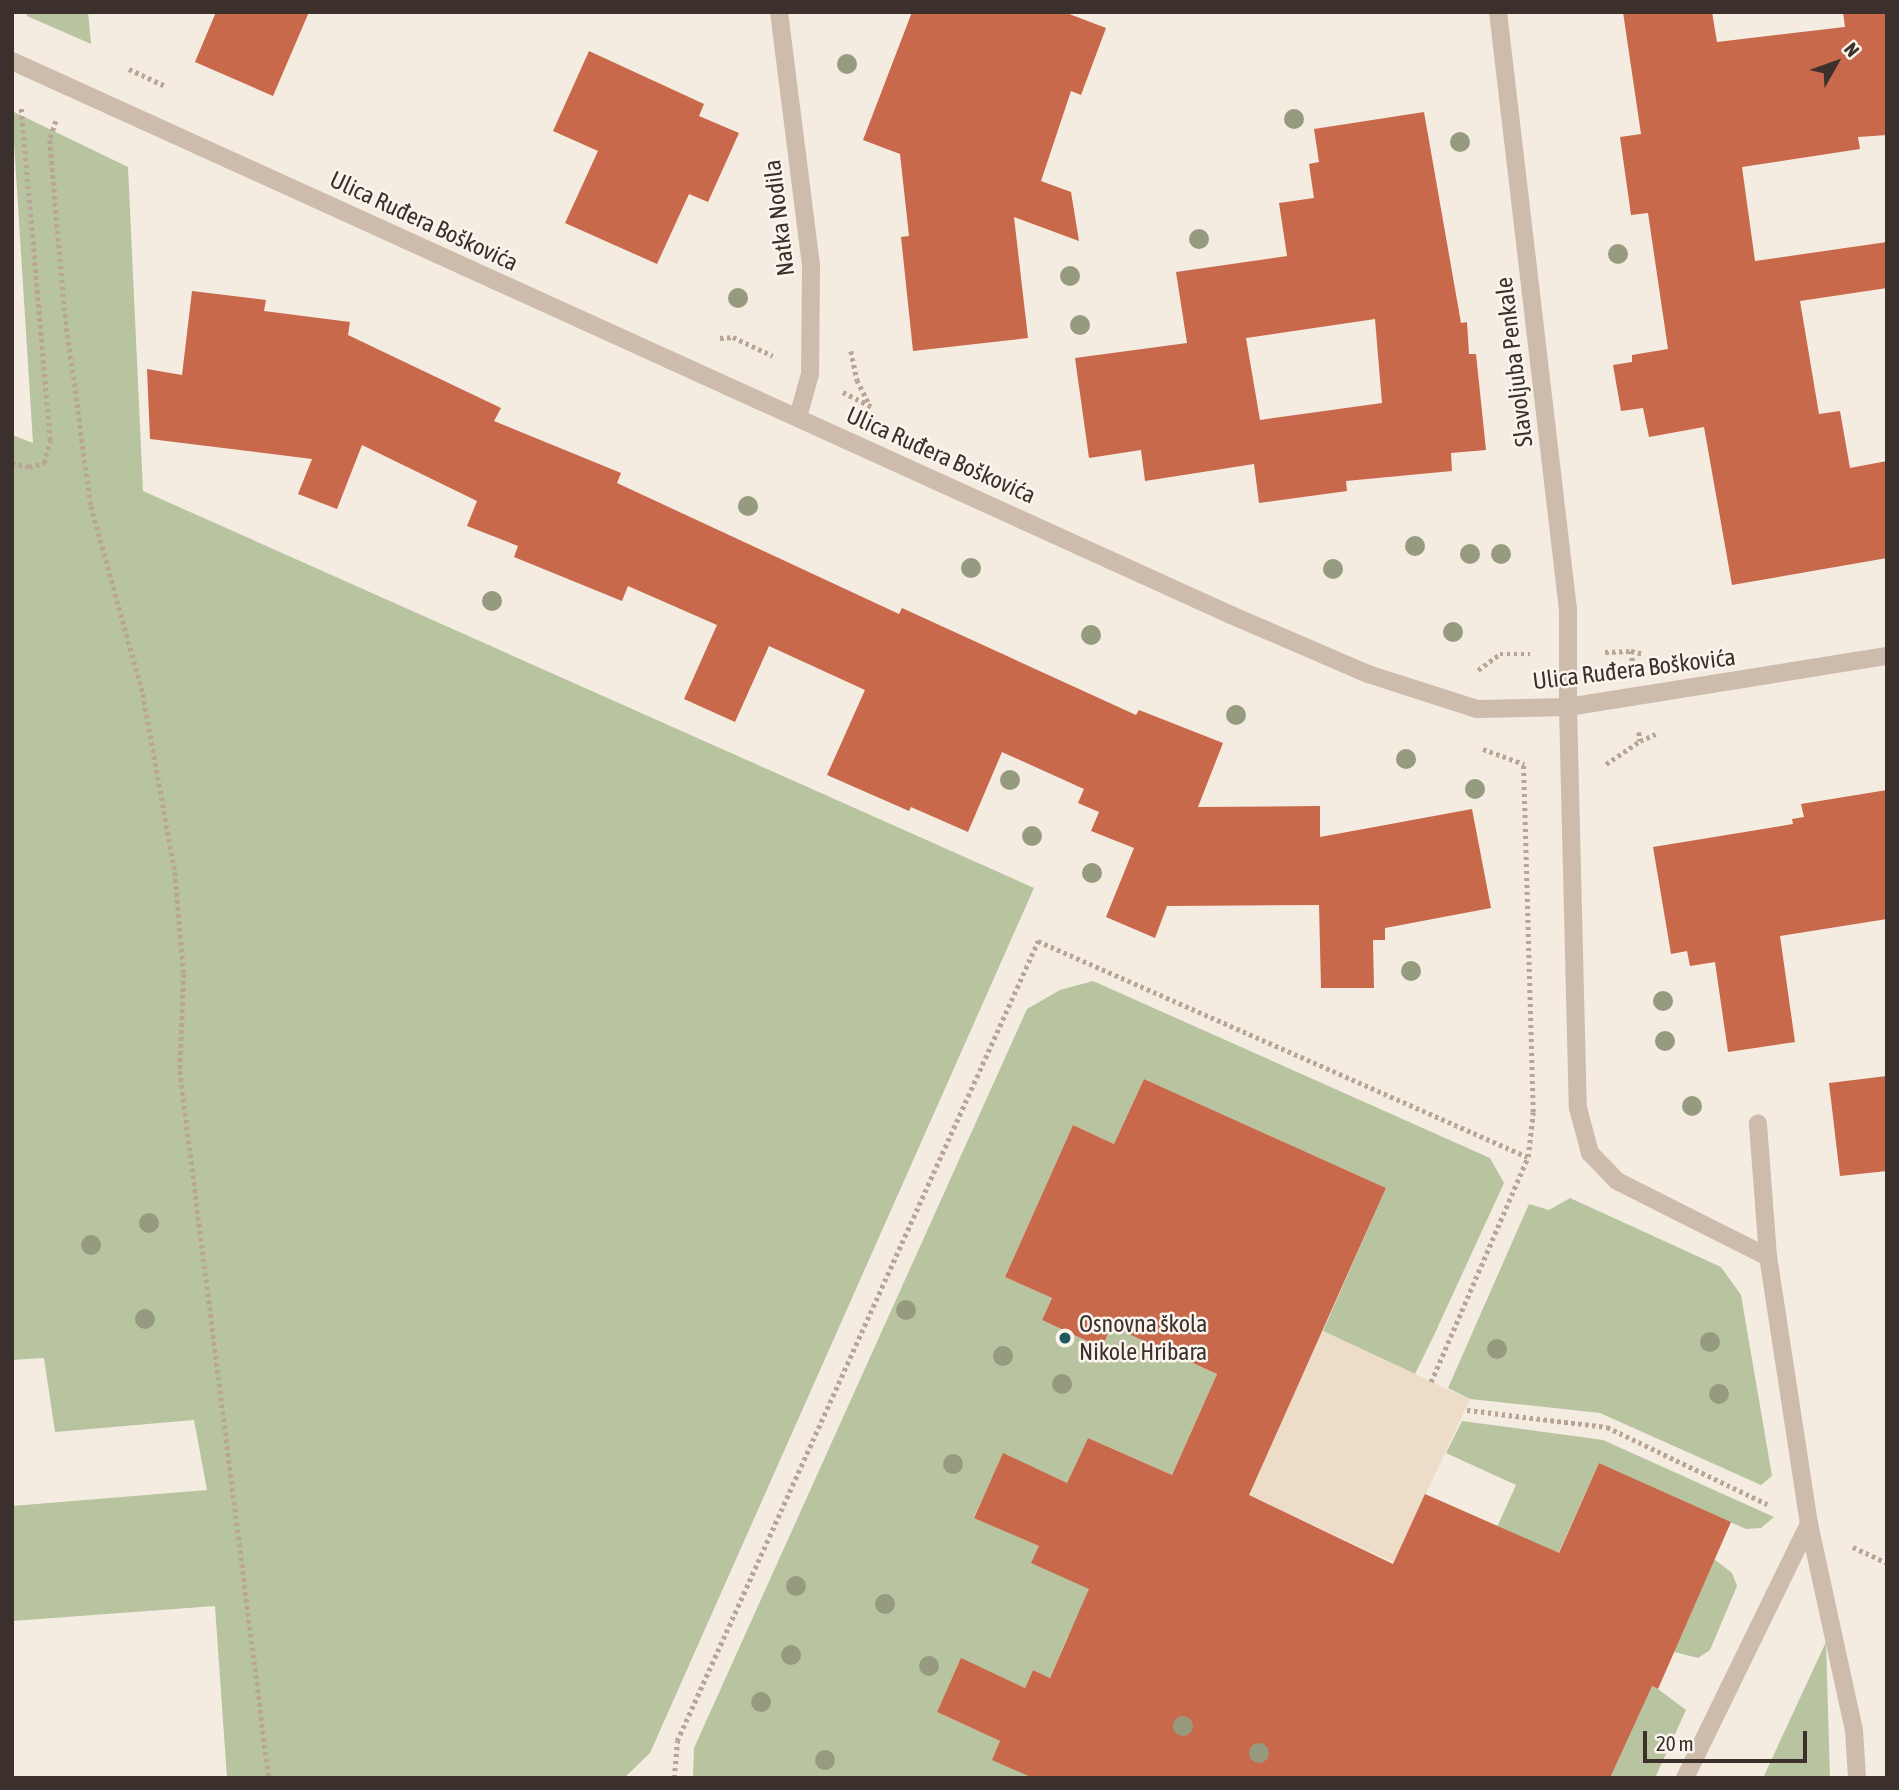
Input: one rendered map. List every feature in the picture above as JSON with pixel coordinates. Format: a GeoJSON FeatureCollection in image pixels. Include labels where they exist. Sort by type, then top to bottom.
{"type":"FeatureCollection","features":[{"type":"Feature","properties":{"kind":"street","name":"Natka Nodila"},"geometry":{"type":"LineString","coordinates":[[779,12],[811,266],[810,374],[798,417]]}},
{"type":"Feature","properties":{"kind":"street","name":"Slavoljuba Penkale"},"geometry":{"type":"LineString","coordinates":[[1498,12],[1568,610],[1578,1108],[1586,1142],[1600,1167],[1617,1181],[1768,1257]]}},
{"type":"Feature","properties":{"kind":"street","name":"Ulica Ruđera Boškovića"},"geometry":{"type":"LineString","coordinates":[[12,61],[1368,674],[1477,709],[1568,707],[1887,656]]}},
{"type":"Feature","properties":{"kind":"street"},"geometry":{"type":"LineString","coordinates":[[1758,1123],[1768,1257],[1809,1524],[1854,1730],[1857,1778]]}},
{"type":"Feature","properties":{"kind":"street"},"geometry":{"type":"LineString","coordinates":[[1685,1778],[1809,1524]]}},
{"type":"Feature","properties":{"kind":"path"},"geometry":{"type":"LineString","coordinates":[[66,86],[50,140],[65,314],[90,506],[143,694],[175,872],[184,974],[180,1071],[269,1778]]}},
{"type":"Feature","properties":{"kind":"path"},"geometry":{"type":"LineString","coordinates":[[12,463],[29,467],[44,463],[50,440],[21,104]]}},
{"type":"Feature","properties":{"kind":"path"},"geometry":{"type":"LineString","coordinates":[[1431,1382],[1528,1157],[1533,1112],[1523,764]]}},
{"type":"Feature","properties":{"kind":"path"},"geometry":{"type":"LineString","coordinates":[[674,1778],[677,1741],[1038,941],[1528,1157]]}},
{"type":"Feature","properties":{"kind":"path"},"geometry":{"type":"LineString","coordinates":[[1467,1410],[1607,1427],[1809,1524]]}},
{"type":"Feature","properties":{"kind":"green space"},"geometry":{"type":"Polygon","coordinates":[[[27,12],[88,12],[91,44],[27,16],[27,12]]]}},
{"type":"Feature","properties":{"kind":"green space"},"geometry":{"type":"Polygon","coordinates":[[[12,111],[128,167],[143,491],[1034,888],[650,1753],[624,1778],[227,1778],[215,1606],[12,1621],[12,1506],[207,1490],[194,1420],[55,1432],[44,1358],[12,1360],[12,435],[33,443],[12,111]]]}},
{"type":"Feature","properties":{"kind":"green space"},"geometry":{"type":"Polygon","coordinates":[[[1093,981],[1490,1158],[1504,1183],[1415,1374],[1323,1331],[1386,1188],[1144,1079],[1114,1144],[1073,1125],[1005,1277],[1052,1298],[1042,1320],[1102,1348],[1111,1326],[1217,1374],[1172,1475],[1088,1438],[1067,1483],[1003,1454],[974,1517],[1039,1546],[1134,1609],[1113,1656],[1068,1636],[1050,1678],[1033,1670],[1025,1688],[961,1659],[937,1712],[1000,1741],[1033,1778],[693,1778],[694,1748],[1027,1009],[1060,990],[1093,981]]]}},
{"type":"Feature","properties":{"kind":"green space"},"geometry":{"type":"Polygon","coordinates":[[[1570,1198],[1721,1267],[1741,1295],[1772,1476],[1761,1485],[1600,1413],[1470,1399],[1448,1388],[1529,1204],[1549,1210],[1570,1198]]]}},
{"type":"Feature","properties":{"kind":"green space"},"geometry":{"type":"Polygon","coordinates":[[[1462,1421],[1603,1440],[1774,1517],[1761,1528],[1746,1529],[1599,1463],[1549,1574],[1488,1547],[1516,1485],[1446,1453],[1462,1421]]]}},
{"type":"Feature","properties":{"kind":"green space"},"geometry":{"type":"Polygon","coordinates":[[[1714,1559],[1732,1573],[1737,1586],[1710,1650],[1698,1658],[1674,1652],[1714,1559]]]}},
{"type":"Feature","properties":{"kind":"green space"},"geometry":{"type":"Polygon","coordinates":[[[1826,1642],[1830,1778],[1763,1778],[1826,1642]]]}},
{"type":"Feature","properties":{"kind":"green space"},"geometry":{"type":"Polygon","coordinates":[[[1589,1656],[1658,1689],[1686,1710],[1655,1778],[1610,1778],[1631,1731],[1589,1656]]]}},
{"type":"Feature","properties":{"kind":"shaded area"},"geometry":{"type":"Polygon","coordinates":[[[1323,1331],[1470,1399],[1394,1563],[1247,1494],[1323,1331]]]}},
{"type":"Feature","properties":{"kind":"building"},"geometry":{"type":"Polygon","coordinates":[[[216,12],[309,12],[273,96],[195,62],[216,12]]]}},
{"type":"Feature","properties":{"kind":"building"},"geometry":{"type":"Polygon","coordinates":[[[912,12],[1064,12],[1106,28],[1081,95],[1071,91],[1041,181],[1071,192],[1079,241],[1014,217],[1028,338],[913,351],[901,237],[909,236],[900,154],[863,140],[912,12]]]}},
{"type":"Feature","properties":{"kind":"building"},"geometry":{"type":"Polygon","coordinates":[[[1623,12],[1712,12],[1717,42],[1845,27],[1843,12],[1887,12],[1887,135],[1858,137],[1860,149],[1742,167],[1755,261],[1887,242],[1887,288],[1800,301],[1819,414],[1840,411],[1850,468],[1887,461],[1887,558],[1732,585],[1704,427],[1649,437],[1643,408],[1621,411],[1613,365],[1632,362],[1632,355],[1668,349],[1648,213],[1631,215],[1620,137],[1641,134],[1623,12]]]}},
{"type":"Feature","properties":{"kind":"building"},"geometry":{"type":"Polygon","coordinates":[[[589,51],[704,104],[699,116],[739,133],[708,202],[689,194],[657,264],[565,223],[598,151],[553,131],[589,51]]]}},
{"type":"Feature","properties":{"kind":"building"},"geometry":{"type":"Polygon","coordinates":[[[1424,112],[1461,323],[1467,322],[1469,354],[1476,354],[1486,450],[1451,453],[1452,471],[1346,481],[1347,491],[1259,503],[1254,464],[1145,481],[1141,450],[1089,458],[1075,358],[1187,343],[1176,272],[1287,256],[1279,203],[1314,198],[1309,164],[1319,162],[1314,129],[1424,112]],[[1375,319],[1246,338],[1260,420],[1382,403],[1375,319]]]}},
{"type":"Feature","properties":{"kind":"building"},"geometry":{"type":"Polygon","coordinates":[[[192,291],[266,300],[264,311],[350,322],[348,335],[501,408],[494,421],[621,473],[617,483],[899,614],[902,608],[1136,715],[1139,710],[1223,743],[1198,807],[1320,806],[1320,837],[1472,809],[1491,908],[1385,928],[1385,940],[1373,940],[1374,988],[1321,988],[1319,905],[1167,906],[1155,938],[1106,917],[1134,848],[1091,831],[1099,812],[1078,803],[1084,789],[1002,752],[968,832],[911,807],[909,811],[827,775],[865,690],[769,646],[735,722],[684,699],[717,625],[628,586],[622,601],[514,557],[518,546],[467,526],[477,501],[362,445],[337,509],[298,494],[312,459],[150,439],[147,369],[182,375],[192,291]]]}},
{"type":"Feature","properties":{"kind":"building"},"geometry":{"type":"Polygon","coordinates":[[[1887,790],[1887,919],[1780,936],[1795,1042],[1728,1052],[1715,962],[1690,966],[1687,951],[1671,954],[1653,847],[1793,824],[1792,819],[1804,817],[1801,804],[1887,790]]]}},
{"type":"Feature","properties":{"kind":"building"},"geometry":{"type":"Polygon","coordinates":[[[1887,1076],[1887,1171],[1840,1176],[1829,1083],[1887,1076]]]}},
{"type":"Feature","properties":{"kind":"building"},"geometry":{"type":"Polygon","coordinates":[[[1144,1079],[1386,1188],[1249,1495],[1393,1564],[1425,1494],[1559,1553],[1599,1463],[1731,1522],[1658,1689],[1652,1686],[1610,1778],[1033,1778],[992,1760],[1000,1741],[937,1712],[961,1658],[1025,1688],[1033,1670],[1050,1678],[1089,1589],[1031,1563],[1039,1546],[974,1518],[1003,1453],[1067,1483],[1088,1438],[1172,1475],[1217,1374],[1111,1326],[1102,1348],[1042,1320],[1052,1298],[1005,1277],[1073,1125],[1114,1144],[1144,1079]]]}},
{"type":"Feature","properties":{"kind":"place","name":"Osnovna škola Nikole Hribara"},"geometry":{"type":"Point","coordinates":[1065,1338]}}]}
